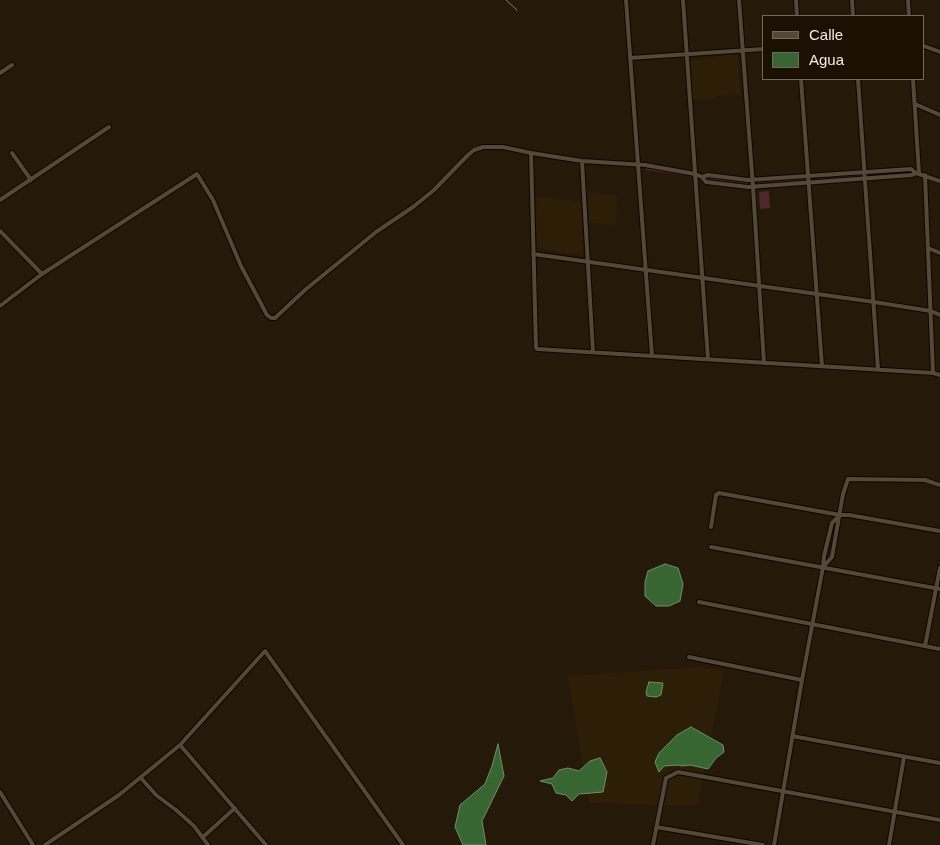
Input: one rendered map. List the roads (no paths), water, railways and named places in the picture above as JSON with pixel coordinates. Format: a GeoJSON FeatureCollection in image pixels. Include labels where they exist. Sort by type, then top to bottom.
{"type":"FeatureCollection","features":[{"type":"Feature","properties":{"kind":"street"},"geometry":{"type":"LineString","coordinates":[[626,0],[652,356]]}},
{"type":"Feature","properties":{"kind":"street"},"geometry":{"type":"LineString","coordinates":[[683,0],[708,359]]}},
{"type":"Feature","properties":{"kind":"street"},"geometry":{"type":"LineString","coordinates":[[739,0],[754,187],[764,363]]}},
{"type":"Feature","properties":{"kind":"street"},"geometry":{"type":"LineString","coordinates":[[796,0],[797,15]]}},
{"type":"Feature","properties":{"kind":"street"},"geometry":{"type":"LineString","coordinates":[[852,0],[853,15]]}},
{"type":"Feature","properties":{"kind":"street"},"geometry":{"type":"LineString","coordinates":[[908,0],[909,15]]}},
{"type":"Feature","properties":{"kind":"street"},"geometry":{"type":"LineString","coordinates":[[925,46],[940,52]]}},
{"type":"Feature","properties":{"kind":"street"},"geometry":{"type":"LineString","coordinates":[[630,58],[762,48]]}},
{"type":"Feature","properties":{"kind":"street"},"geometry":{"type":"LineString","coordinates":[[0,73],[12,65]]}},
{"type":"Feature","properties":{"kind":"street"},"geometry":{"type":"LineString","coordinates":[[801,80],[822,366]]}},
{"type":"Feature","properties":{"kind":"street"},"geometry":{"type":"LineString","coordinates":[[858,80],[878,369]]}},
{"type":"Feature","properties":{"kind":"street"},"geometry":{"type":"LineString","coordinates":[[913,80],[918,173]]}},
{"type":"Feature","properties":{"kind":"street"},"geometry":{"type":"LineString","coordinates":[[915,104],[940,115]]}},
{"type":"Feature","properties":{"kind":"street"},"geometry":{"type":"LineString","coordinates":[[0,200],[110,127]]}},
{"type":"Feature","properties":{"kind":"street"},"geometry":{"type":"LineString","coordinates":[[0,306],[42,274],[197,174],[213,200],[241,266],[267,315],[271,318],[276,318],[306,290],[376,232],[434,190],[474,150],[489,146],[582,160],[638,164],[695,174],[706,182],[754,187],[918,173]]}},
{"type":"Feature","properties":{"kind":"street"},"geometry":{"type":"LineString","coordinates":[[531,153],[536,347],[540,350],[933,372],[940,375]]}},
{"type":"Feature","properties":{"kind":"street"},"geometry":{"type":"LineString","coordinates":[[12,154],[31,180]]}},
{"type":"Feature","properties":{"kind":"street"},"geometry":{"type":"LineString","coordinates":[[582,160],[593,352]]}},
{"type":"Feature","properties":{"kind":"street"},"geometry":{"type":"LineString","coordinates":[[702,178],[708,175],[753,180],[911,169],[940,181]]}},
{"type":"Feature","properties":{"kind":"street"},"geometry":{"type":"LineString","coordinates":[[925,174],[933,372]]}},
{"type":"Feature","properties":{"kind":"street"},"geometry":{"type":"LineString","coordinates":[[0,232],[42,274]]}},
{"type":"Feature","properties":{"kind":"street"},"geometry":{"type":"LineString","coordinates":[[928,248],[940,253]]}},
{"type":"Feature","properties":{"kind":"street"},"geometry":{"type":"LineString","coordinates":[[533,254],[874,302],[931,311],[940,315]]}},
{"type":"Feature","properties":{"kind":"street"},"geometry":{"type":"LineString","coordinates":[[823,567],[832,557],[848,479],[925,480],[940,485]]}},
{"type":"Feature","properties":{"kind":"street"},"geometry":{"type":"LineString","coordinates":[[711,527],[716,495],[719,493],[840,516],[868,517],[940,531]]}},
{"type":"Feature","properties":{"kind":"street"},"geometry":{"type":"LineString","coordinates":[[774,845],[824,556],[832,523],[840,516]]}},
{"type":"Feature","properties":{"kind":"street"},"geometry":{"type":"LineString","coordinates":[[711,547],[938,589]]}},
{"type":"Feature","properties":{"kind":"street"},"geometry":{"type":"LineString","coordinates":[[925,646],[938,589],[940,568]]}},
{"type":"Feature","properties":{"kind":"street"},"geometry":{"type":"LineString","coordinates":[[699,602],[940,649]]}},
{"type":"Feature","properties":{"kind":"street"},"geometry":{"type":"LineString","coordinates":[[45,845],[100,809],[180,745],[265,651],[403,845]]}},
{"type":"Feature","properties":{"kind":"street"},"geometry":{"type":"LineString","coordinates":[[688,657],[802,680]]}},
{"type":"Feature","properties":{"kind":"street"},"geometry":{"type":"LineString","coordinates":[[792,736],[940,763]]}},
{"type":"Feature","properties":{"kind":"street"},"geometry":{"type":"LineString","coordinates":[[180,745],[266,845]]}},
{"type":"Feature","properties":{"kind":"street"},"geometry":{"type":"LineString","coordinates":[[889,845],[904,757]]}},
{"type":"Feature","properties":{"kind":"street"},"geometry":{"type":"LineString","coordinates":[[653,845],[666,778],[678,772],[940,820]]}},
{"type":"Feature","properties":{"kind":"street"},"geometry":{"type":"LineString","coordinates":[[141,778],[156,795],[187,820],[208,845]]}},
{"type":"Feature","properties":{"kind":"street"},"geometry":{"type":"LineString","coordinates":[[0,792],[33,845]]}},
{"type":"Feature","properties":{"kind":"street"},"geometry":{"type":"LineString","coordinates":[[203,837],[235,808]]}},
{"type":"Feature","properties":{"kind":"street"},"geometry":{"type":"LineString","coordinates":[[656,827],[763,845]]}},
{"type":"Feature","properties":{"kind":"water"},"geometry":{"type":"Polygon","coordinates":[[[665,564],[678,568],[683,584],[680,601],[669,606],[656,606],[645,596],[645,582],[648,571],[665,564]]]}},
{"type":"Feature","properties":{"kind":"water"},"geometry":{"type":"Polygon","coordinates":[[[649,682],[663,683],[661,695],[656,697],[647,696],[646,692],[649,682]]]}},
{"type":"Feature","properties":{"kind":"water"},"geometry":{"type":"Polygon","coordinates":[[[691,727],[723,745],[724,752],[716,758],[708,769],[690,765],[678,765],[664,766],[659,772],[655,762],[659,753],[677,735],[691,727]]]}},
{"type":"Feature","properties":{"kind":"water"},"geometry":{"type":"Polygon","coordinates":[[[498,744],[504,776],[482,821],[486,845],[463,845],[455,827],[460,805],[485,784],[498,744]]]}},
{"type":"Feature","properties":{"kind":"water"},"geometry":{"type":"Polygon","coordinates":[[[600,758],[607,772],[603,792],[579,794],[572,801],[566,795],[556,793],[552,784],[540,781],[553,778],[559,770],[568,768],[579,771],[590,761],[600,758]]]}},
{"type":"Feature","properties":{"kind":"waterway"},"geometry":{"type":"LineString","coordinates":[[506,0],[517,10]]}}]}
